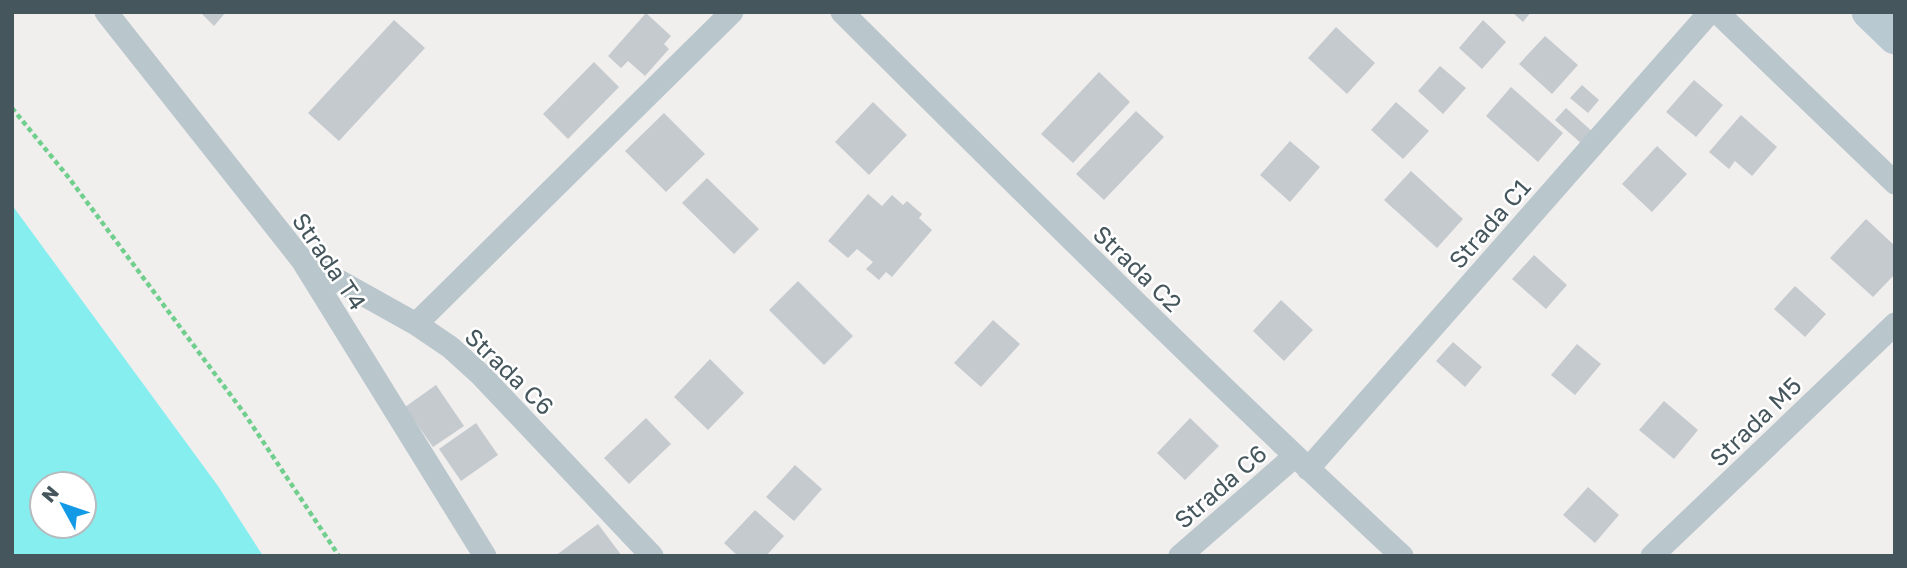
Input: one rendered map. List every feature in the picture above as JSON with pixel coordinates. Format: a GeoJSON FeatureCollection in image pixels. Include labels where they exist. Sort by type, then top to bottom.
{"type":"FeatureCollection","features":[{"type":"Feature","properties":{"kind":"main road"},"geometry":{"type":"LineString","coordinates":[[1868,12],[1895,38]]}},
{"type":"Feature","properties":{"kind":"street","name":"Strada T4"},"geometry":{"type":"LineString","coordinates":[[106,12],[302,260],[485,556]]}},
{"type":"Feature","properties":{"kind":"street"},"geometry":{"type":"LineString","coordinates":[[416,324],[732,12]]}},
{"type":"Feature","properties":{"kind":"street","name":"Strada C2"},"geometry":{"type":"LineString","coordinates":[[842,12],[1089,257],[1402,556]]}},
{"type":"Feature","properties":{"kind":"street","name":"Strada C1"},"geometry":{"type":"LineString","coordinates":[[1301,462],[1710,12]]}},
{"type":"Feature","properties":{"kind":"street"},"geometry":{"type":"LineString","coordinates":[[1717,12],[1895,183]]}},
{"type":"Feature","properties":{"kind":"street","name":"Strada C6"},"geometry":{"type":"LineString","coordinates":[[302,260],[416,324],[450,347],[481,375],[652,556]]}},
{"type":"Feature","properties":{"kind":"street","name":"Strada M5"},"geometry":{"type":"LineString","coordinates":[[1652,556],[1895,324]]}},
{"type":"Feature","properties":{"kind":"street","name":"Strada C6"},"geometry":{"type":"LineString","coordinates":[[1180,556],[1301,462]]}},
{"type":"Feature","properties":{"kind":"path"},"geometry":{"type":"LineString","coordinates":[[12,108],[244,412],[340,556]]}},
{"type":"Feature","properties":{"kind":"water"},"geometry":{"type":"Polygon","coordinates":[[[12,205],[218,486],[263,556],[12,556],[12,205]]]}},
{"type":"Feature","properties":{"kind":"building"},"geometry":{"type":"Polygon","coordinates":[[[200,12],[226,12],[214,26],[200,12]]]}},
{"type":"Feature","properties":{"kind":"building"},"geometry":{"type":"Polygon","coordinates":[[[1512,12],[1531,12],[1523,22],[1512,12]]]}},
{"type":"Feature","properties":{"kind":"building"},"geometry":{"type":"Polygon","coordinates":[[[646,13],[671,36],[664,44],[669,49],[645,76],[628,61],[621,68],[608,56],[646,13]]]}},
{"type":"Feature","properties":{"kind":"building"},"geometry":{"type":"Polygon","coordinates":[[[394,20],[425,48],[339,141],[308,113],[394,20]]]}},
{"type":"Feature","properties":{"kind":"building"},"geometry":{"type":"Polygon","coordinates":[[[1483,20],[1506,42],[1482,69],[1459,48],[1483,20]]]}},
{"type":"Feature","properties":{"kind":"building"},"geometry":{"type":"Polygon","coordinates":[[[1336,27],[1375,63],[1347,94],[1308,58],[1336,27]]]}},
{"type":"Feature","properties":{"kind":"building"},"geometry":{"type":"Polygon","coordinates":[[[1545,36],[1578,65],[1552,94],[1519,64],[1545,36]]]}},
{"type":"Feature","properties":{"kind":"building"},"geometry":{"type":"Polygon","coordinates":[[[594,62],[619,87],[568,139],[543,114],[594,62]]]}},
{"type":"Feature","properties":{"kind":"building"},"geometry":{"type":"Polygon","coordinates":[[[1440,66],[1466,88],[1443,114],[1418,91],[1440,66]]]}},
{"type":"Feature","properties":{"kind":"building"},"geometry":{"type":"Polygon","coordinates":[[[1099,72],[1130,102],[1073,163],[1041,134],[1099,72]]]}},
{"type":"Feature","properties":{"kind":"building"},"geometry":{"type":"Polygon","coordinates":[[[1694,80],[1723,105],[1696,137],[1666,112],[1694,80]]]}},
{"type":"Feature","properties":{"kind":"building"},"geometry":{"type":"Polygon","coordinates":[[[1582,85],[1599,100],[1588,113],[1570,98],[1582,85]]]}},
{"type":"Feature","properties":{"kind":"building"},"geometry":{"type":"Polygon","coordinates":[[[1511,87],[1563,133],[1538,162],[1486,116],[1511,87]]]}},
{"type":"Feature","properties":{"kind":"building"},"geometry":{"type":"Polygon","coordinates":[[[873,102],[907,135],[869,175],[835,142],[873,102]]]}},
{"type":"Feature","properties":{"kind":"building"},"geometry":{"type":"Polygon","coordinates":[[[1396,102],[1429,131],[1403,159],[1371,130],[1396,102]]]}},
{"type":"Feature","properties":{"kind":"building"},"geometry":{"type":"Polygon","coordinates":[[[1566,108],[1594,133],[1583,145],[1555,120],[1566,108]]]}},
{"type":"Feature","properties":{"kind":"building"},"geometry":{"type":"Polygon","coordinates":[[[1136,111],[1164,137],[1104,200],[1076,174],[1136,111]]]}},
{"type":"Feature","properties":{"kind":"building"},"geometry":{"type":"Polygon","coordinates":[[[664,113],[705,154],[666,192],[625,151],[664,113]]]}},
{"type":"Feature","properties":{"kind":"building"},"geometry":{"type":"Polygon","coordinates":[[[1741,115],[1777,147],[1752,176],[1735,161],[1729,169],[1709,152],[1741,115]]]}},
{"type":"Feature","properties":{"kind":"building"},"geometry":{"type":"Polygon","coordinates":[[[1290,141],[1320,167],[1290,202],[1260,175],[1290,141]]]}},
{"type":"Feature","properties":{"kind":"building"},"geometry":{"type":"Polygon","coordinates":[[[1657,146],[1687,174],[1652,212],[1622,184],[1657,146]]]}},
{"type":"Feature","properties":{"kind":"building"},"geometry":{"type":"Polygon","coordinates":[[[1411,171],[1463,219],[1437,248],[1384,200],[1411,171]]]}},
{"type":"Feature","properties":{"kind":"building"},"geometry":{"type":"Polygon","coordinates":[[[707,178],[759,229],[734,254],[682,203],[707,178]]]}},
{"type":"Feature","properties":{"kind":"building"},"geometry":{"type":"Polygon","coordinates":[[[868,194],[882,206],[892,195],[903,205],[907,201],[922,214],[919,218],[932,230],[892,277],[886,272],[879,280],[866,269],[873,262],[857,249],[848,258],[828,241],[868,194]]]}},
{"type":"Feature","properties":{"kind":"building"},"geometry":{"type":"Polygon","coordinates":[[[1866,219],[1895,246],[1895,274],[1873,297],[1830,258],[1866,219]]]}},
{"type":"Feature","properties":{"kind":"building"},"geometry":{"type":"Polygon","coordinates":[[[1534,255],[1567,285],[1546,309],[1512,279],[1534,255]]]}},
{"type":"Feature","properties":{"kind":"building"},"geometry":{"type":"Polygon","coordinates":[[[798,281],[853,336],[824,365],[769,310],[798,281]]]}},
{"type":"Feature","properties":{"kind":"building"},"geometry":{"type":"Polygon","coordinates":[[[1795,286],[1826,314],[1805,337],[1774,309],[1795,286]]]}},
{"type":"Feature","properties":{"kind":"building"},"geometry":{"type":"Polygon","coordinates":[[[1281,300],[1313,330],[1284,361],[1253,331],[1281,300]]]}},
{"type":"Feature","properties":{"kind":"building"},"geometry":{"type":"Polygon","coordinates":[[[993,320],[1020,344],[981,387],[954,363],[993,320]]]}},
{"type":"Feature","properties":{"kind":"building"},"geometry":{"type":"Polygon","coordinates":[[[1453,342],[1482,367],[1465,387],[1436,361],[1453,342]]]}},
{"type":"Feature","properties":{"kind":"building"},"geometry":{"type":"Polygon","coordinates":[[[1577,344],[1601,364],[1575,395],[1551,375],[1577,344]]]}},
{"type":"Feature","properties":{"kind":"building"},"geometry":{"type":"Polygon","coordinates":[[[710,359],[744,393],[708,430],[674,397],[710,359]]]}},
{"type":"Feature","properties":{"kind":"building"},"geometry":{"type":"Polygon","coordinates":[[[436,385],[464,426],[433,447],[405,407],[436,385]]]}},
{"type":"Feature","properties":{"kind":"building"},"geometry":{"type":"Polygon","coordinates":[[[1664,401],[1698,430],[1674,459],[1639,430],[1664,401]]]}},
{"type":"Feature","properties":{"kind":"building"},"geometry":{"type":"Polygon","coordinates":[[[646,418],[671,444],[629,484],[604,458],[646,418]]]}},
{"type":"Feature","properties":{"kind":"building"},"geometry":{"type":"Polygon","coordinates":[[[1190,418],[1219,446],[1185,480],[1157,453],[1190,418]]]}},
{"type":"Feature","properties":{"kind":"building"},"geometry":{"type":"Polygon","coordinates":[[[476,423],[498,455],[461,481],[439,449],[476,423]]]}},
{"type":"Feature","properties":{"kind":"building"},"geometry":{"type":"Polygon","coordinates":[[[795,465],[822,489],[794,521],[766,497],[795,465]]]}},
{"type":"Feature","properties":{"kind":"building"},"geometry":{"type":"Polygon","coordinates":[[[1588,487],[1619,515],[1595,543],[1563,515],[1588,487]]]}},
{"type":"Feature","properties":{"kind":"building"},"geometry":{"type":"Polygon","coordinates":[[[755,510],[784,536],[766,556],[738,556],[724,543],[755,510]]]}},
{"type":"Feature","properties":{"kind":"building"},"geometry":{"type":"Polygon","coordinates":[[[598,524],[622,556],[555,556],[598,524]]]}}]}
